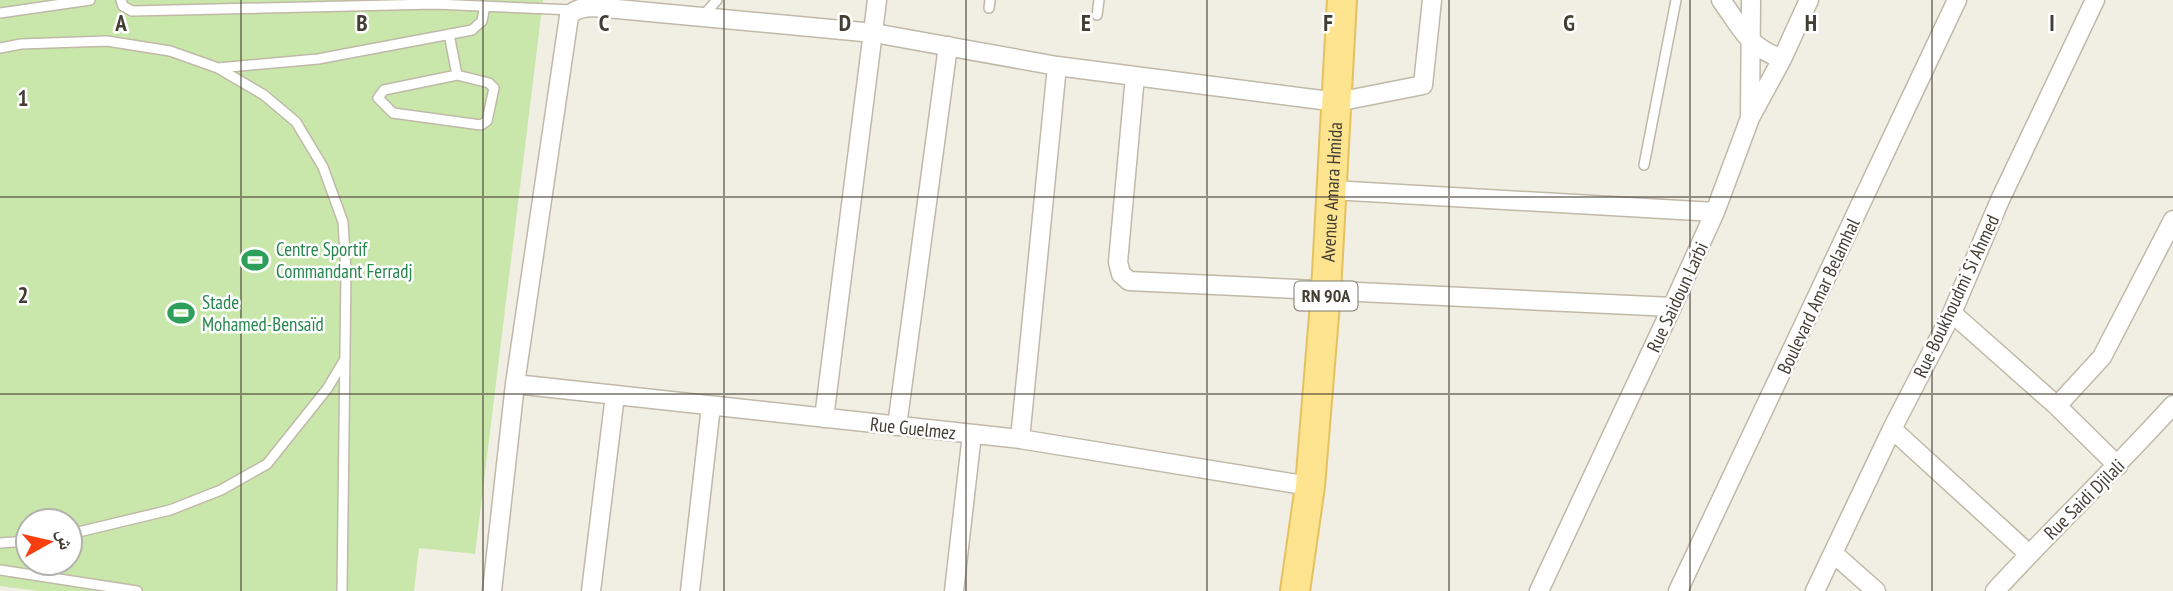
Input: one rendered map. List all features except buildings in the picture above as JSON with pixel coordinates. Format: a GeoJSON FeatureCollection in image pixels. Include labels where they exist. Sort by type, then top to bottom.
{"type":"FeatureCollection","features":[{"type":"Feature","properties":{"kind":"main road","name":"Avenue Amara Hmida"},"geometry":{"type":"LineString","coordinates":[[1295,591],[1310,486],[1326,291],[1342,0]]}},
{"type":"Feature","properties":{"kind":"street"},"geometry":{"type":"LineString","coordinates":[[824,418],[877,0]]}},
{"type":"Feature","properties":{"kind":"street"},"geometry":{"type":"LineString","coordinates":[[492,591],[515,384],[569,16],[573,10],[618,5],[701,17],[874,33],[1057,66],[1337,102],[1423,85],[1432,0]]}},
{"type":"Feature","properties":{"kind":"street"},"geometry":{"type":"LineString","coordinates":[[1721,0],[1749,41],[1763,52],[1782,59]]}},
{"type":"Feature","properties":{"kind":"street"},"geometry":{"type":"LineString","coordinates":[[1750,118],[1751,0]]}},
{"type":"Feature","properties":{"kind":"street","name":"Rue Saidoun Larbi"},"geometry":{"type":"LineString","coordinates":[[1541,590],[1715,212],[1750,118],[1782,59],[1809,0]]}},
{"type":"Feature","properties":{"kind":"street","name":"Boulevard Amar Belamhal"},"geometry":{"type":"LineString","coordinates":[[1678,591],[1957,0]]}},
{"type":"Feature","properties":{"kind":"street","name":"Rue Boukhoudmi Si Ahmed"},"geometry":{"type":"LineString","coordinates":[[1815,591],[1892,429],[1952,313],[2000,200],[2095,0]]}},
{"type":"Feature","properties":{"kind":"street"},"geometry":{"type":"LineString","coordinates":[[897,426],[948,46]]}},
{"type":"Feature","properties":{"kind":"street"},"geometry":{"type":"LineString","coordinates":[[1020,439],[1057,66]]}},
{"type":"Feature","properties":{"kind":"street"},"geometry":{"type":"LineString","coordinates":[[1135,76],[1118,262],[1121,274],[1129,281],[1672,307]]}},
{"type":"Feature","properties":{"kind":"street"},"geometry":{"type":"LineString","coordinates":[[1332,190],[1715,212]]}},
{"type":"Feature","properties":{"kind":"street"},"geometry":{"type":"LineString","coordinates":[[2057,406],[2102,356],[2173,220]]}},
{"type":"Feature","properties":{"kind":"street"},"geometry":{"type":"LineString","coordinates":[[1952,313],[2057,406],[2118,466]]}},
{"type":"Feature","properties":{"kind":"street","name":"Rue Guelmez"},"geometry":{"type":"LineString","coordinates":[[515,384],[1020,439],[1310,486]]}},
{"type":"Feature","properties":{"kind":"street"},"geometry":{"type":"LineString","coordinates":[[591,591],[615,395]]}},
{"type":"Feature","properties":{"kind":"street","name":"Rue Saidi Djilali"},"geometry":{"type":"LineString","coordinates":[[1995,591],[2118,466],[2173,405]]}},
{"type":"Feature","properties":{"kind":"street"},"geometry":{"type":"LineString","coordinates":[[690,591],[711,406]]}},
{"type":"Feature","properties":{"kind":"street"},"geometry":{"type":"LineString","coordinates":[[1892,429],[2029,554]]}},
{"type":"Feature","properties":{"kind":"street"},"geometry":{"type":"LineString","coordinates":[[954,591],[972,434]]}},
{"type":"Feature","properties":{"kind":"street"},"geometry":{"type":"LineString","coordinates":[[1833,553],[1876,591]]}},
{"type":"Feature","properties":{"kind":"lane"},"geometry":{"type":"LineString","coordinates":[[0,13],[90,0]]}},
{"type":"Feature","properties":{"kind":"lane"},"geometry":{"type":"LineString","coordinates":[[121,0],[123,6],[132,11],[434,2],[573,10]]}},
{"type":"Feature","properties":{"kind":"lane"},"geometry":{"type":"LineString","coordinates":[[701,17],[717,0]]}},
{"type":"Feature","properties":{"kind":"lane"},"geometry":{"type":"LineString","coordinates":[[1097,15],[1099,0]]}},
{"type":"Feature","properties":{"kind":"lane"},"geometry":{"type":"LineString","coordinates":[[1644,165],[1676,0]]}},
{"type":"Feature","properties":{"kind":"lane"},"geometry":{"type":"LineString","coordinates":[[218,68],[318,59],[472,30],[482,21],[485,6]]}},
{"type":"Feature","properties":{"kind":"lane"},"geometry":{"type":"LineString","coordinates":[[449,34],[457,75]]}},
{"type":"Feature","properties":{"kind":"lane"},"geometry":{"type":"LineString","coordinates":[[0,48],[21,44],[107,41],[170,51],[218,68],[264,95],[296,122],[323,167],[344,222],[346,271],[342,591]]}},
{"type":"Feature","properties":{"kind":"lane"},"geometry":{"type":"LineString","coordinates":[[457,75],[489,83],[494,88],[487,121],[481,125],[393,113],[378,98],[384,90],[457,75]]}},
{"type":"Feature","properties":{"kind":"lane"},"geometry":{"type":"LineString","coordinates":[[84,531],[170,510],[221,490],[267,464],[327,389],[345,358]]}},
{"type":"Feature","properties":{"kind":"lane"},"geometry":{"type":"LineString","coordinates":[[0,570],[137,591]]}},
{"type":"Feature","properties":{"kind":"green space","name":"Stade Mohamed-Bensaïd"},"geometry":{"type":"Polygon","coordinates":[[[0,0],[543,0],[475,554],[419,548],[414,591],[39,591],[0,586],[0,0]]]}},
{"type":"Feature","properties":{"kind":"place","name":"Centre Sportif Commandant Ferradj"},"geometry":{"type":"Point","coordinates":[255,260]}},
{"type":"Feature","properties":{"kind":"place","name":"Stade Mohamed-Bensaïd"},"geometry":{"type":"Point","coordinates":[181,313]}}]}
